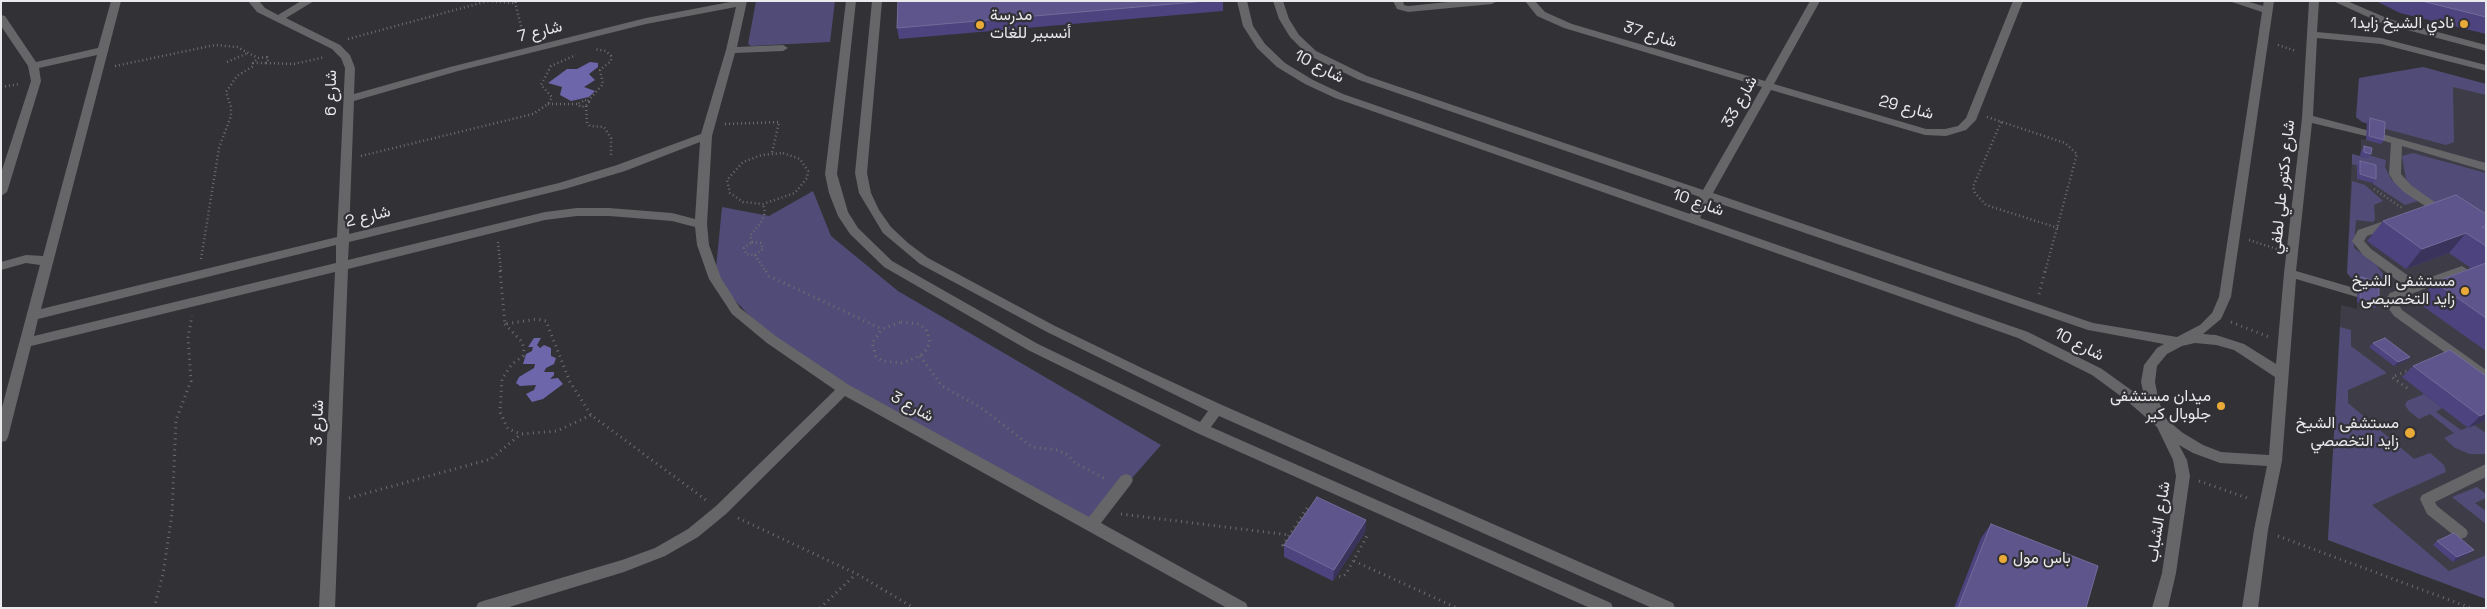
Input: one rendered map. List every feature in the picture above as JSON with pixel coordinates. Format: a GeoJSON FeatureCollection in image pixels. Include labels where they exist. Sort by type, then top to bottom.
{"type":"FeatureCollection","features":[{"type":"Feature","properties":{"kind":"street"},"geometry":{"type":"LineString","coordinates":[[1,437],[116,1]]}},
{"type":"Feature","properties":{"kind":"street","name":"شارع 6"},"geometry":{"type":"LineString","coordinates":[[253,1],[261,10],[343,53],[350,68],[343,240]]}},
{"type":"Feature","properties":{"kind":"street"},"geometry":{"type":"LineString","coordinates":[[278,19],[309,1]]}},
{"type":"Feature","properties":{"kind":"street"},"geometry":{"type":"LineString","coordinates":[[851,1],[832,174],[835,193],[842,212],[854,231],[888,264],[1033,347],[1202,429],[1606,608]]}},
{"type":"Feature","properties":{"kind":"street"},"geometry":{"type":"LineString","coordinates":[[877,1],[861,173],[874,212],[887,230],[924,261],[1051,329],[1217,409],[1668,608]]}},
{"type":"Feature","properties":{"kind":"street","name":"شارع 10"},"geometry":{"type":"LineString","coordinates":[[1242,1],[1248,26],[1261,46],[1281,65],[1309,82],[1339,96],[1693,218],[2023,335],[2097,372],[2163,422]]}},
{"type":"Feature","properties":{"kind":"street","name":"شارع 10"},"geometry":{"type":"LineString","coordinates":[[1278,1],[1284,19],[1295,37],[1312,53],[1335,66],[1393,89],[2035,309],[2092,327],[2179,342]]}},
{"type":"Feature","properties":{"kind":"street"},"geometry":{"type":"LineString","coordinates":[[1398,1],[1400,7],[1408,9],[1492,1]]}},
{"type":"Feature","properties":{"kind":"street","name":"شارع 37"},"geometry":{"type":"LineString","coordinates":[[1530,1],[1541,14],[1553,21],[1767,86]]}},
{"type":"Feature","properties":{"kind":"street","name":"شارع 33"},"geometry":{"type":"LineString","coordinates":[[1693,218],[1815,1]]}},
{"type":"Feature","properties":{"kind":"street","name":"شارع 29"},"geometry":{"type":"LineString","coordinates":[[1767,86],[1925,132],[1946,133],[1962,128],[1971,120],[2018,1]]}},
{"type":"Feature","properties":{"kind":"street"},"geometry":{"type":"LineString","coordinates":[[2179,342],[2204,328],[2217,316],[2225,297],[2262,41],[2269,6],[2234,1]]}},
{"type":"Feature","properties":{"kind":"street","name":"شارع دكتور علي لطفي"},"geometry":{"type":"LineString","coordinates":[[2283,376],[2290,273],[2307,118],[2314,1]]}},
{"type":"Feature","properties":{"kind":"street"},"geometry":{"type":"LineString","coordinates":[[2338,1],[2385,22],[2486,48]]}},
{"type":"Feature","properties":{"kind":"street"},"geometry":{"type":"LineString","coordinates":[[708,130],[731,50],[741,2]]}},
{"type":"Feature","properties":{"kind":"street","name":"شارع 7"},"geometry":{"type":"LineString","coordinates":[[349,99],[527,50],[646,21],[741,2]]}},
{"type":"Feature","properties":{"kind":"street"},"geometry":{"type":"LineString","coordinates":[[1,18],[33,66],[36,81],[1,192]]}},
{"type":"Feature","properties":{"kind":"street"},"geometry":{"type":"LineString","coordinates":[[2313,35],[2381,40],[2486,68]]}},
{"type":"Feature","properties":{"kind":"street"},"geometry":{"type":"LineString","coordinates":[[731,50],[783,48]]}},
{"type":"Feature","properties":{"kind":"street"},"geometry":{"type":"LineString","coordinates":[[33,66],[103,50]]}},
{"type":"Feature","properties":{"kind":"street"},"geometry":{"type":"LineString","coordinates":[[2307,118],[2366,133]]}},
{"type":"Feature","properties":{"kind":"street","name":"شارع 2"},"geometry":{"type":"LineString","coordinates":[[33,316],[561,186],[610,172],[708,130]]}},
{"type":"Feature","properties":{"kind":"street","name":"شارع 3"},"geometry":{"type":"LineString","coordinates":[[708,130],[701,224],[703,245],[715,279],[736,311],[772,340],[844,389],[1241,608]]}},
{"type":"Feature","properties":{"kind":"street"},"geometry":{"type":"LineString","coordinates":[[2382,138],[2486,167]]}},
{"type":"Feature","properties":{"kind":"street"},"geometry":{"type":"LineString","coordinates":[[2397,142],[2395,169],[2398,179],[2408,189],[2454,220]]}},
{"type":"Feature","properties":{"kind":"street"},"geometry":{"type":"LineString","coordinates":[[26,343],[496,227],[576,212],[641,213],[701,224]]}},
{"type":"Feature","properties":{"kind":"street"},"geometry":{"type":"LineString","coordinates":[[2413,215],[2362,233],[2358,241],[2367,252],[2416,288]]}},
{"type":"Feature","properties":{"kind":"street","name":"شارع 3"},"geometry":{"type":"LineString","coordinates":[[327,608],[343,240]]}},
{"type":"Feature","properties":{"kind":"street"},"geometry":{"type":"LineString","coordinates":[[1,266],[26,259],[48,260]]}},
{"type":"Feature","properties":{"kind":"street"},"geometry":{"type":"LineString","coordinates":[[2390,302],[2392,298],[2462,270]]}},
{"type":"Feature","properties":{"kind":"street"},"geometry":{"type":"LineString","coordinates":[[2290,273],[2357,293]]}},
{"type":"Feature","properties":{"kind":"street"},"geometry":{"type":"LineString","coordinates":[[2375,298],[2390,302],[2398,313],[2486,377]]}},
{"type":"Feature","properties":{"kind":"street"},"geometry":{"type":"LineString","coordinates":[[2179,342],[2196,338],[2224,342],[2239,347],[2260,359],[2283,376],[2275,460],[2268,504],[2261,530],[2250,608]]}},
{"type":"Feature","properties":{"kind":"street","name":"شارع الشباب"},"geometry":{"type":"LineString","coordinates":[[2160,608],[2169,574],[2184,476],[2180,460],[2152,402],[2148,382],[2151,365],[2162,351],[2179,342]]}},
{"type":"Feature","properties":{"kind":"street"},"geometry":{"type":"LineString","coordinates":[[1,393],[16,382]]}},
{"type":"Feature","properties":{"kind":"street"},"geometry":{"type":"LineString","coordinates":[[483,608],[624,566],[660,552],[693,533],[721,510],[844,389]]}},
{"type":"Feature","properties":{"kind":"street"},"geometry":{"type":"LineString","coordinates":[[1202,429],[1217,409]]}},
{"type":"Feature","properties":{"kind":"street"},"geometry":{"type":"LineString","coordinates":[[2163,422],[2178,437],[2198,449],[2220,457],[2242,460],[2275,460]]}},
{"type":"Feature","properties":{"kind":"street"},"geometry":{"type":"LineString","coordinates":[[2461,533],[2432,510],[2428,499],[2486,470]]}},
{"type":"Feature","properties":{"kind":"street"},"geometry":{"type":"LineString","coordinates":[[1091,525],[1124,483]]}},
{"type":"Feature","properties":{"kind":"path"},"geometry":{"type":"LineString","coordinates":[[329,44],[488,1],[517,2],[527,50]]}},
{"type":"Feature","properties":{"kind":"path"},"geometry":{"type":"LineString","coordinates":[[2262,41],[2311,55]]}},
{"type":"Feature","properties":{"kind":"path"},"geometry":{"type":"LineString","coordinates":[[98,70],[215,45],[237,47],[258,58],[267,57],[269,59],[265,64]]}},
{"type":"Feature","properties":{"kind":"path"},"geometry":{"type":"LineString","coordinates":[[588,51],[596,49],[606,51],[611,56],[611,61],[600,70],[603,84],[586,106],[587,123],[590,126],[604,127],[611,138],[610,172]]}},
{"type":"Feature","properties":{"kind":"path"},"geometry":{"type":"LineString","coordinates":[[227,62],[249,52]]}},
{"type":"Feature","properties":{"kind":"path"},"geometry":{"type":"LineString","coordinates":[[199,275],[219,148],[231,116],[231,107],[226,92],[237,76],[255,65],[294,64],[343,53]]}},
{"type":"Feature","properties":{"kind":"path"},"geometry":{"type":"LineString","coordinates":[[346,160],[455,131],[505,122],[533,114],[548,104],[552,97],[541,84],[550,66],[582,53]]}},
{"type":"Feature","properties":{"kind":"path"},"geometry":{"type":"LineString","coordinates":[[255,65],[254,61],[258,58]]}},
{"type":"Feature","properties":{"kind":"path"},"geometry":{"type":"LineString","coordinates":[[578,104],[582,101],[588,101]]}},
{"type":"Feature","properties":{"kind":"path"},"geometry":{"type":"LineString","coordinates":[[548,104],[578,104],[580,107],[586,106]]}},
{"type":"Feature","properties":{"kind":"path"},"geometry":{"type":"LineString","coordinates":[[1974,112],[2065,143],[2077,154],[2035,309]]}},
{"type":"Feature","properties":{"kind":"path"},"geometry":{"type":"LineString","coordinates":[[708,130],[779,122],[772,153]]}},
{"type":"Feature","properties":{"kind":"path"},"geometry":{"type":"LineString","coordinates":[[2000,122],[1973,187],[1975,193],[1986,205],[2058,228]]}},
{"type":"Feature","properties":{"kind":"path"},"geometry":{"type":"LineString","coordinates":[[772,153],[783,153],[800,159],[808,171],[807,178],[795,192],[774,202],[763,204],[752,204],[735,198],[727,187],[727,180],[730,174],[743,162],[772,153]]}},
{"type":"Feature","properties":{"kind":"path"},"geometry":{"type":"LineString","coordinates":[[2374,189],[2413,215]]}},
{"type":"Feature","properties":{"kind":"path"},"geometry":{"type":"LineString","coordinates":[[752,242],[750,236],[762,221],[765,212],[763,204]]}},
{"type":"Feature","properties":{"kind":"path"},"geometry":{"type":"LineString","coordinates":[[496,227],[505,324],[522,342],[524,349],[523,356],[512,364],[502,379],[500,412],[508,428],[521,434],[557,431],[590,415]]}},
{"type":"Feature","properties":{"kind":"path"},"geometry":{"type":"LineString","coordinates":[[2234,235],[2293,254]]}},
{"type":"Feature","properties":{"kind":"path"},"geometry":{"type":"LineString","coordinates":[[752,242],[757,242],[763,246],[760,253],[756,255],[743,252],[744,248],[752,242]]}},
{"type":"Feature","properties":{"kind":"path"},"geometry":{"type":"LineString","coordinates":[[756,255],[769,276],[882,329]]}},
{"type":"Feature","properties":{"kind":"path"},"geometry":{"type":"LineString","coordinates":[[154,608],[163,574],[172,514],[176,420],[191,381],[188,338],[195,301]]}},
{"type":"Feature","properties":{"kind":"path"},"geometry":{"type":"LineString","coordinates":[[2217,316],[2285,343]]}},
{"type":"Feature","properties":{"kind":"path"},"geometry":{"type":"LineString","coordinates":[[505,324],[529,319],[546,321],[570,382],[590,415],[721,510],[857,574],[914,608]]}},
{"type":"Feature","properties":{"kind":"path"},"geometry":{"type":"LineString","coordinates":[[900,322],[910,322],[926,328],[930,342],[920,356],[897,363],[882,361],[876,356],[872,342],[882,329],[900,322]]}},
{"type":"Feature","properties":{"kind":"path"},"geometry":{"type":"LineString","coordinates":[[920,356],[942,386],[980,407],[1011,433],[1032,447],[1058,450],[1068,455],[1074,463],[1124,483]]}},
{"type":"Feature","properties":{"kind":"path"},"geometry":{"type":"LineString","coordinates":[[2407,388],[2392,377],[2418,366]]}},
{"type":"Feature","properties":{"kind":"path"},"geometry":{"type":"LineString","coordinates":[[332,503],[491,459],[521,434]]}},
{"type":"Feature","properties":{"kind":"path"},"geometry":{"type":"LineString","coordinates":[[2184,476],[2268,504]]}},
{"type":"Feature","properties":{"kind":"path"},"geometry":{"type":"LineString","coordinates":[[1293,553],[1282,547],[1307,508]]}},
{"type":"Feature","properties":{"kind":"path"},"geometry":{"type":"LineString","coordinates":[[1101,511],[1289,535]]}},
{"type":"Feature","properties":{"kind":"path"},"geometry":{"type":"LineString","coordinates":[[2261,530],[2471,608]]}},
{"type":"Feature","properties":{"kind":"path"},"geometry":{"type":"LineString","coordinates":[[1328,572],[1342,577],[1346,574],[1367,536]]}},
{"type":"Feature","properties":{"kind":"path"},"geometry":{"type":"LineString","coordinates":[[1354,561],[1457,608]]}},
{"type":"Feature","properties":{"kind":"path"},"geometry":{"type":"LineString","coordinates":[[820,608],[857,574]]}},
{"type":"Feature","properties":{"kind":"shaded area"},"geometry":{"type":"Polygon","coordinates":[[[756,1],[835,1],[830,42],[751,46],[748,44],[756,1]]]}},
{"type":"Feature","properties":{"kind":"shaded area"},"geometry":{"type":"Polygon","coordinates":[[[590,62],[598,63],[598,67],[589,74],[595,80],[584,87],[595,91],[589,97],[571,101],[560,95],[562,87],[548,83],[567,69],[577,69],[590,62]]]}},
{"type":"Feature","properties":{"kind":"shaded area","name":"مستشفى الشيخ زايد التخصصي"},"geometry":{"type":"Polygon","coordinates":[[[2423,67],[2486,84],[2486,599],[2328,540],[2341,305],[2357,309],[2358,281],[2350,278],[2347,273],[2352,154],[2361,156],[2361,139],[2366,140],[2367,124],[2356,117],[2359,78],[2423,67]]]}},
{"type":"Feature","properties":{"kind":"shaded area"},"geometry":{"type":"Polygon","coordinates":[[[2423,67],[2486,84],[2486,95],[2453,87],[2454,142],[2446,145],[2362,122],[2356,117],[2359,78],[2423,67]]]}},
{"type":"Feature","properties":{"kind":"shaded area"},"geometry":{"type":"Polygon","coordinates":[[[2413,153],[2486,173],[2486,237],[2417,192],[2406,179],[2402,156],[2413,153]]]}},
{"type":"Feature","properties":{"kind":"shaded area"},"geometry":{"type":"Polygon","coordinates":[[[2352,154],[2368,158],[2368,155],[2386,160],[2385,167],[2391,179],[2418,201],[2405,205],[2373,184],[2372,170],[2352,164],[2352,154]]]}},
{"type":"Feature","properties":{"kind":"shaded area"},"geometry":{"type":"Polygon","coordinates":[[[2352,181],[2365,185],[2383,201],[2374,205],[2375,219],[2373,222],[2356,220],[2354,248],[2376,264],[2383,274],[2382,283],[2376,282],[2375,286],[2353,279],[2347,273],[2352,181]]]}},
{"type":"Feature","properties":{"kind":"shaded area"},"geometry":{"type":"Polygon","coordinates":[[[813,191],[831,236],[898,291],[1161,445],[1091,525],[844,389],[772,340],[715,279],[722,207],[769,216],[813,191]]]}},
{"type":"Feature","properties":{"kind":"shaded area"},"geometry":{"type":"Polygon","coordinates":[[[2340,327],[2351,330],[2351,346],[2387,373],[2348,390],[2348,403],[2414,459],[2430,453],[2444,465],[2446,472],[2372,505],[2449,571],[2486,555],[2486,599],[2328,540],[2340,327]]]}},
{"type":"Feature","properties":{"kind":"shaded area"},"geometry":{"type":"Polygon","coordinates":[[[534,338],[541,338],[537,345],[540,348],[544,345],[551,348],[551,356],[556,358],[554,364],[546,368],[544,372],[554,372],[550,379],[558,378],[563,384],[543,399],[532,402],[526,394],[534,390],[536,385],[520,386],[516,383],[519,377],[534,368],[535,364],[523,364],[526,354],[532,351],[533,347],[528,347],[534,338]]]}},
{"type":"Feature","properties":{"kind":"shaded area"},"geometry":{"type":"Polygon","coordinates":[[[2424,394],[2442,408],[2436,412],[2461,430],[2474,425],[2486,433],[2486,454],[2470,454],[2455,448],[2444,438],[2454,433],[2430,414],[2419,419],[2409,411],[2405,405],[2407,401],[2424,394]]]}},
{"type":"Feature","properties":{"kind":"shaded area"},"geometry":{"type":"Polygon","coordinates":[[[2477,487],[2486,494],[2486,498],[2475,503],[2486,511],[2486,524],[2452,497],[2477,487]]]}},
{"type":"Feature","properties":{"kind":"building"},"geometry":{"type":"Polygon","coordinates":[[[898,1],[1206,1],[897,28],[898,1]]]}},
{"type":"Feature","properties":{"kind":"building"},"geometry":{"type":"Polygon","coordinates":[[[2422,1],[2486,1],[2486,17],[2422,1]]]}},
{"type":"Feature","properties":{"kind":"building"},"geometry":{"type":"Polygon","coordinates":[[[2370,118],[2385,122],[2384,140],[2369,136],[2370,118]]]}},
{"type":"Feature","properties":{"kind":"building"},"geometry":{"type":"Polygon","coordinates":[[[2364,146],[2372,148],[2371,154],[2364,152],[2364,146]]]}},
{"type":"Feature","properties":{"kind":"building"},"geometry":{"type":"Polygon","coordinates":[[[2360,161],[2376,165],[2376,179],[2360,174],[2360,161]]]}},
{"type":"Feature","properties":{"kind":"building"},"geometry":{"type":"Polygon","coordinates":[[[2456,195],[2486,214],[2486,226],[2482,227],[2486,229],[2486,246],[2466,233],[2422,249],[2383,221],[2456,195]]]}},
{"type":"Feature","properties":{"kind":"building"},"geometry":{"type":"Polygon","coordinates":[[[2486,263],[2486,318],[2435,282],[2486,263]]]}},
{"type":"Feature","properties":{"kind":"building"},"geometry":{"type":"Polygon","coordinates":[[[2361,277],[2379,282],[2379,304],[2360,298],[2361,277]]]}},
{"type":"Feature","properties":{"kind":"building"},"geometry":{"type":"Polygon","coordinates":[[[2385,338],[2410,357],[2398,362],[2373,343],[2385,338]]]}},
{"type":"Feature","properties":{"kind":"building"},"geometry":{"type":"Polygon","coordinates":[[[2450,350],[2486,376],[2486,413],[2480,416],[2413,366],[2450,350]]]}},
{"type":"Feature","properties":{"kind":"building"},"geometry":{"type":"Polygon","coordinates":[[[1317,497],[1366,520],[1334,570],[1284,545],[1317,497]]]}},
{"type":"Feature","properties":{"kind":"building","name":"باس مول"},"geometry":{"type":"Polygon","coordinates":[[[1991,524],[2098,566],[2086,608],[1958,608],[1991,524]]]}},
{"type":"Feature","properties":{"kind":"building"},"geometry":{"type":"Polygon","coordinates":[[[2454,533],[2474,550],[2457,557],[2437,541],[2454,533]]]}},
{"type":"Feature","properties":{"kind":"place","name":"نادي الشيخ زايد1"},"geometry":{"type":"Point","coordinates":[2464,24]}},
{"type":"Feature","properties":{"kind":"place","name":"مدرسة أنسبير للغات"},"geometry":{"type":"Point","coordinates":[980,25]}},
{"type":"Feature","properties":{"kind":"place","name":"مستشفى الشيخ زايد التخصيصى"},"geometry":{"type":"Point","coordinates":[2465,291]}},
{"type":"Feature","properties":{"kind":"place","name":"ميدان مستشفى جلوبال كير"},"geometry":{"type":"Point","coordinates":[2221,406]}},
{"type":"Feature","properties":{"kind":"place","name":"مستشفى الشيخ زايد التخصصي"},"geometry":{"type":"Point","coordinates":[2410,433]}},
{"type":"Feature","properties":{"kind":"place","name":"باس مول"},"geometry":{"type":"Point","coordinates":[2003,559]}}]}
